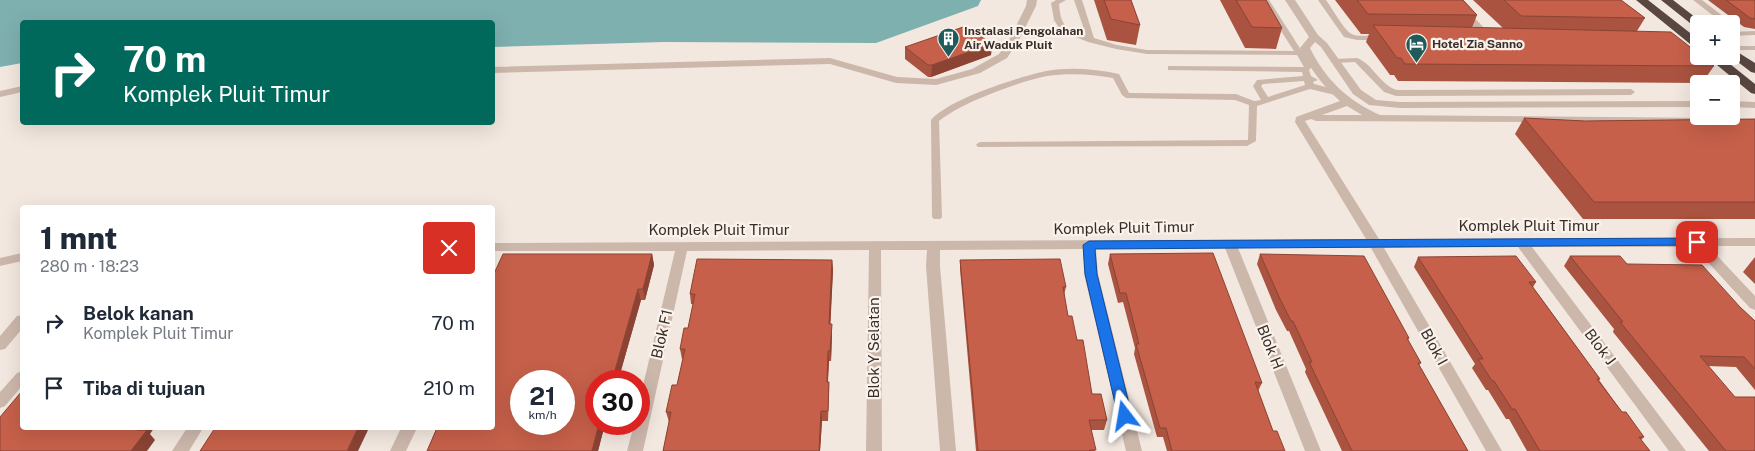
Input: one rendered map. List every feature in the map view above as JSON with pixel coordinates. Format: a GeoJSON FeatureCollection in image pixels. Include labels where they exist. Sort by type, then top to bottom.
{"type":"FeatureCollection","features":[{"type":"Feature","properties":{"kind":"highway"},"geometry":{"type":"LineString","coordinates":[[1666,0],[1690,18]]}},
{"type":"Feature","properties":{"kind":"highway"},"geometry":{"type":"LineString","coordinates":[[1641,1],[1690,39]]}},
{"type":"Feature","properties":{"kind":"highway"},"geometry":{"type":"LineString","coordinates":[[1740,58],[1755,70]]}},
{"type":"Feature","properties":{"kind":"highway"},"geometry":{"type":"LineString","coordinates":[[1723,65],[1755,90]]}},
{"type":"Feature","properties":{"kind":"street"},"geometry":{"type":"LineString","coordinates":[[495,70],[830,60],[896,80],[936,82],[976,71],[1003,56],[1014,40],[1031,6],[1032,0]]}},
{"type":"Feature","properties":{"kind":"street"},"geometry":{"type":"LineString","coordinates":[[1290,0],[1314,37],[1324,45],[1362,97],[1373,103],[1400,105],[1690,104]]}},
{"type":"Feature","properties":{"kind":"street"},"geometry":{"type":"LineString","coordinates":[[1314,37],[1305,48],[1311,62],[1332,90],[1348,102],[1378,118]]}},
{"type":"Feature","properties":{"kind":"street"},"geometry":{"type":"LineString","coordinates":[[0,94],[20,89]]}},
{"type":"Feature","properties":{"kind":"street"},"geometry":{"type":"LineString","coordinates":[[1306,118],[1348,102]]}},
{"type":"Feature","properties":{"kind":"street"},"geometry":{"type":"LineString","coordinates":[[1619,104],[1635,119]]}},
{"type":"Feature","properties":{"kind":"street"},"geometry":{"type":"LineString","coordinates":[[1740,104],[1755,104]]}},
{"type":"Feature","properties":{"kind":"street"},"geometry":{"type":"LineString","coordinates":[[1306,118],[1690,120]]}},
{"type":"Feature","properties":{"kind":"street","name":"Blok I"},"geometry":{"type":"LineString","coordinates":[[1306,118],[1300,119],[1300,122],[1374,242],[1494,451]]}},
{"type":"Feature","properties":{"kind":"street","name":"Komplek Pluit Timur"},"geometry":{"type":"LineString","coordinates":[[495,247],[934,246],[1374,242],[1755,242]]}},
{"type":"Feature","properties":{"kind":"street"},"geometry":{"type":"LineString","coordinates":[[1697,242],[1755,304]]}},
{"type":"Feature","properties":{"kind":"street","name":"Blok H"},"geometry":{"type":"LineString","coordinates":[[1229,243],[1312,451]]}},
{"type":"Feature","properties":{"kind":"street","name":"Blok J"},"geometry":{"type":"LineString","coordinates":[[1522,243],[1678,451]]}},
{"type":"Feature","properties":{"kind":"street","name":"Blok Y Selatan"},"geometry":{"type":"LineString","coordinates":[[874,245],[874,451]]}},
{"type":"Feature","properties":{"kind":"street"},"geometry":{"type":"LineString","coordinates":[[1089,245],[1091,274],[1134,451]]}},
{"type":"Feature","properties":{"kind":"street","name":"Blok F1"},"geometry":{"type":"LineString","coordinates":[[635,451],[682,246]]}},
{"type":"Feature","properties":{"kind":"street"},"geometry":{"type":"LineString","coordinates":[[934,246],[933,266],[948,451]]}},
{"type":"Feature","properties":{"kind":"street"},"geometry":{"type":"LineString","coordinates":[[0,262],[20,257]]}},
{"type":"Feature","properties":{"kind":"street"},"geometry":{"type":"LineString","coordinates":[[0,345],[20,322]]}},
{"type":"Feature","properties":{"kind":"street"},"geometry":{"type":"LineString","coordinates":[[0,402],[20,379]]}},
{"type":"Feature","properties":{"kind":"street"},"geometry":{"type":"LineString","coordinates":[[180,451],[194,430]]}},
{"type":"Feature","properties":{"kind":"street"},"geometry":{"type":"LineString","coordinates":[[398,451],[408,430]]}},
{"type":"Feature","properties":{"kind":"lane"},"geometry":{"type":"LineString","coordinates":[[1062,0],[1056,4],[1057,21],[1061,27],[1091,40],[1122,49],[1147,52],[1299,53]]}},
{"type":"Feature","properties":{"kind":"lane"},"geometry":{"type":"LineString","coordinates":[[1078,0],[1091,40]]}},
{"type":"Feature","properties":{"kind":"lane"},"geometry":{"type":"LineString","coordinates":[[1265,0],[1308,67],[1308,78]]}},
{"type":"Feature","properties":{"kind":"lane"},"geometry":{"type":"LineString","coordinates":[[1322,0],[1347,35],[1357,38],[1391,38]]}},
{"type":"Feature","properties":{"kind":"lane"},"geometry":{"type":"LineString","coordinates":[[1453,0],[1492,41],[1475,40]]}},
{"type":"Feature","properties":{"kind":"lane"},"geometry":{"type":"LineString","coordinates":[[1697,0],[1717,15]]}},
{"type":"Feature","properties":{"kind":"lane"},"geometry":{"type":"LineString","coordinates":[[1741,33],[1755,33]]}},
{"type":"Feature","properties":{"kind":"lane"},"geometry":{"type":"LineString","coordinates":[[1740,49],[1755,48]]}},
{"type":"Feature","properties":{"kind":"lane"},"geometry":{"type":"LineString","coordinates":[[1334,61],[1357,60],[1387,90],[1396,93],[1631,92]]}},
{"type":"Feature","properties":{"kind":"lane"},"geometry":{"type":"LineString","coordinates":[[1171,68],[1308,78],[1332,90]]}},
{"type":"Feature","properties":{"kind":"lane"},"geometry":{"type":"LineString","coordinates":[[936,217],[935,120],[940,115],[1011,85],[1046,74],[1106,73],[1116,76],[1126,95],[1236,97],[1253,104],[1266,101],[1308,78]]}},
{"type":"Feature","properties":{"kind":"lane"},"geometry":{"type":"LineString","coordinates":[[1266,101],[1257,86],[1260,82],[1308,78]]}},
{"type":"Feature","properties":{"kind":"lane"},"geometry":{"type":"LineString","coordinates":[[981,145],[1247,142],[1252,141],[1253,104]]}},
{"type":"Feature","properties":{"kind":"water"},"geometry":{"type":"Polygon","coordinates":[[[0,0],[981,0],[978,6],[876,43],[664,42],[495,47],[495,20],[20,20],[20,63],[0,67],[0,0]]]}},
{"type":"Feature","properties":{"kind":"building"},"geometry":{"type":"Polygon","coordinates":[[[1104,0],[1131,0],[1140,25],[1111,19],[1104,0]]]}},
{"type":"Feature","properties":{"kind":"building"},"geometry":{"type":"Polygon","coordinates":[[[1236,0],[1266,0],[1282,28],[1252,27],[1236,0]]]}},
{"type":"Feature","properties":{"kind":"building"},"geometry":{"type":"Polygon","coordinates":[[[1357,0],[1463,0],[1477,15],[1368,14],[1357,0]]]}},
{"type":"Feature","properties":{"kind":"building"},"geometry":{"type":"Polygon","coordinates":[[[1504,0],[1621,0],[1645,18],[1521,16],[1504,0]]]}},
{"type":"Feature","properties":{"kind":"building"},"geometry":{"type":"Polygon","coordinates":[[[1726,0],[1755,0],[1755,19],[1750,18],[1726,0]]]}},
{"type":"Feature","properties":{"kind":"building"},"geometry":{"type":"Polygon","coordinates":[[[1373,25],[1671,32],[1690,47],[1690,65],[1714,66],[1405,64],[1401,58],[1397,58],[1373,25]]]}},
{"type":"Feature","properties":{"kind":"building"},"geometry":{"type":"Polygon","coordinates":[[[966,26],[992,44],[932,65],[928,65],[905,47],[966,26]]]}},
{"type":"Feature","properties":{"kind":"building"},"geometry":{"type":"Polygon","coordinates":[[[1524,118],[1585,121],[1690,120],[1690,125],[1740,125],[1740,119],[1755,119],[1755,202],[1594,202],[1524,118]]]}},
{"type":"Feature","properties":{"kind":"building"},"geometry":{"type":"Polygon","coordinates":[[[1213,253],[1262,383],[1255,382],[1273,431],[1277,431],[1285,451],[1172,451],[1166,428],[1160,428],[1136,344],[1139,344],[1126,293],[1120,293],[1110,254],[1213,253]]]}},
{"type":"Feature","properties":{"kind":"building"},"geometry":{"type":"Polygon","coordinates":[[[503,254],[652,254],[643,289],[638,289],[615,370],[585,370],[585,435],[596,435],[592,451],[427,451],[436,430],[495,430],[495,271],[503,254]]]}},
{"type":"Feature","properties":{"kind":"building"},"geometry":{"type":"Polygon","coordinates":[[[1260,254],[1364,256],[1409,338],[1407,338],[1421,363],[1418,363],[1468,451],[1352,451],[1309,362],[1312,362],[1293,321],[1291,321],[1280,299],[1260,254]]]}},
{"type":"Feature","properties":{"kind":"building"},"geometry":{"type":"Polygon","coordinates":[[[1516,256],[1536,282],[1529,282],[1600,379],[1597,379],[1622,412],[1626,412],[1644,437],[1639,437],[1650,451],[1540,451],[1515,409],[1512,409],[1478,359],[1483,359],[1418,257],[1516,256]]]}},
{"type":"Feature","properties":{"kind":"building"},"geometry":{"type":"Polygon","coordinates":[[[1570,256],[1620,256],[1627,264],[1702,265],[1755,321],[1755,369],[1744,357],[1700,356],[1735,397],[1755,397],[1755,451],[1726,451],[1620,322],[1623,322],[1570,256]]]}},
{"type":"Feature","properties":{"kind":"building"},"geometry":{"type":"Polygon","coordinates":[[[697,259],[832,260],[829,324],[832,324],[830,351],[828,351],[827,382],[829,382],[828,411],[821,411],[819,451],[663,451],[671,412],[666,412],[672,385],[677,385],[685,349],[680,349],[684,328],[688,328],[695,294],[690,294],[697,259]]]}},
{"type":"Feature","properties":{"kind":"building"},"geometry":{"type":"Polygon","coordinates":[[[1060,259],[1066,287],[1063,287],[1068,316],[1072,316],[1077,340],[1083,340],[1092,394],[1101,394],[1107,420],[1089,420],[1096,450],[978,451],[960,260],[1060,259]]]}},
{"type":"Feature","properties":{"kind":"building"},"geometry":{"type":"Polygon","coordinates":[[[20,393],[20,430],[147,430],[131,451],[0,451],[0,417],[20,393]]]}},
{"type":"Feature","properties":{"kind":"building"},"geometry":{"type":"Polygon","coordinates":[[[214,430],[357,430],[347,451],[200,451],[214,430]]]}},
{"type":"Feature","properties":{"kind":"place","name":"Instalasi Pengolahan Air Waduk Pluit"},"geometry":{"type":"Point","coordinates":[948,57]}},
{"type":"Feature","properties":{"kind":"place","name":"Hotel Zia Sanno"},"geometry":{"type":"Point","coordinates":[1416,63]}},
{"type":"Feature","properties":{"kind":"route"},"geometry":{"type":"LineString","coordinates":[[1125,416],[1091,274],[1089,245],[1374,242],[1697,242]]}}]}
